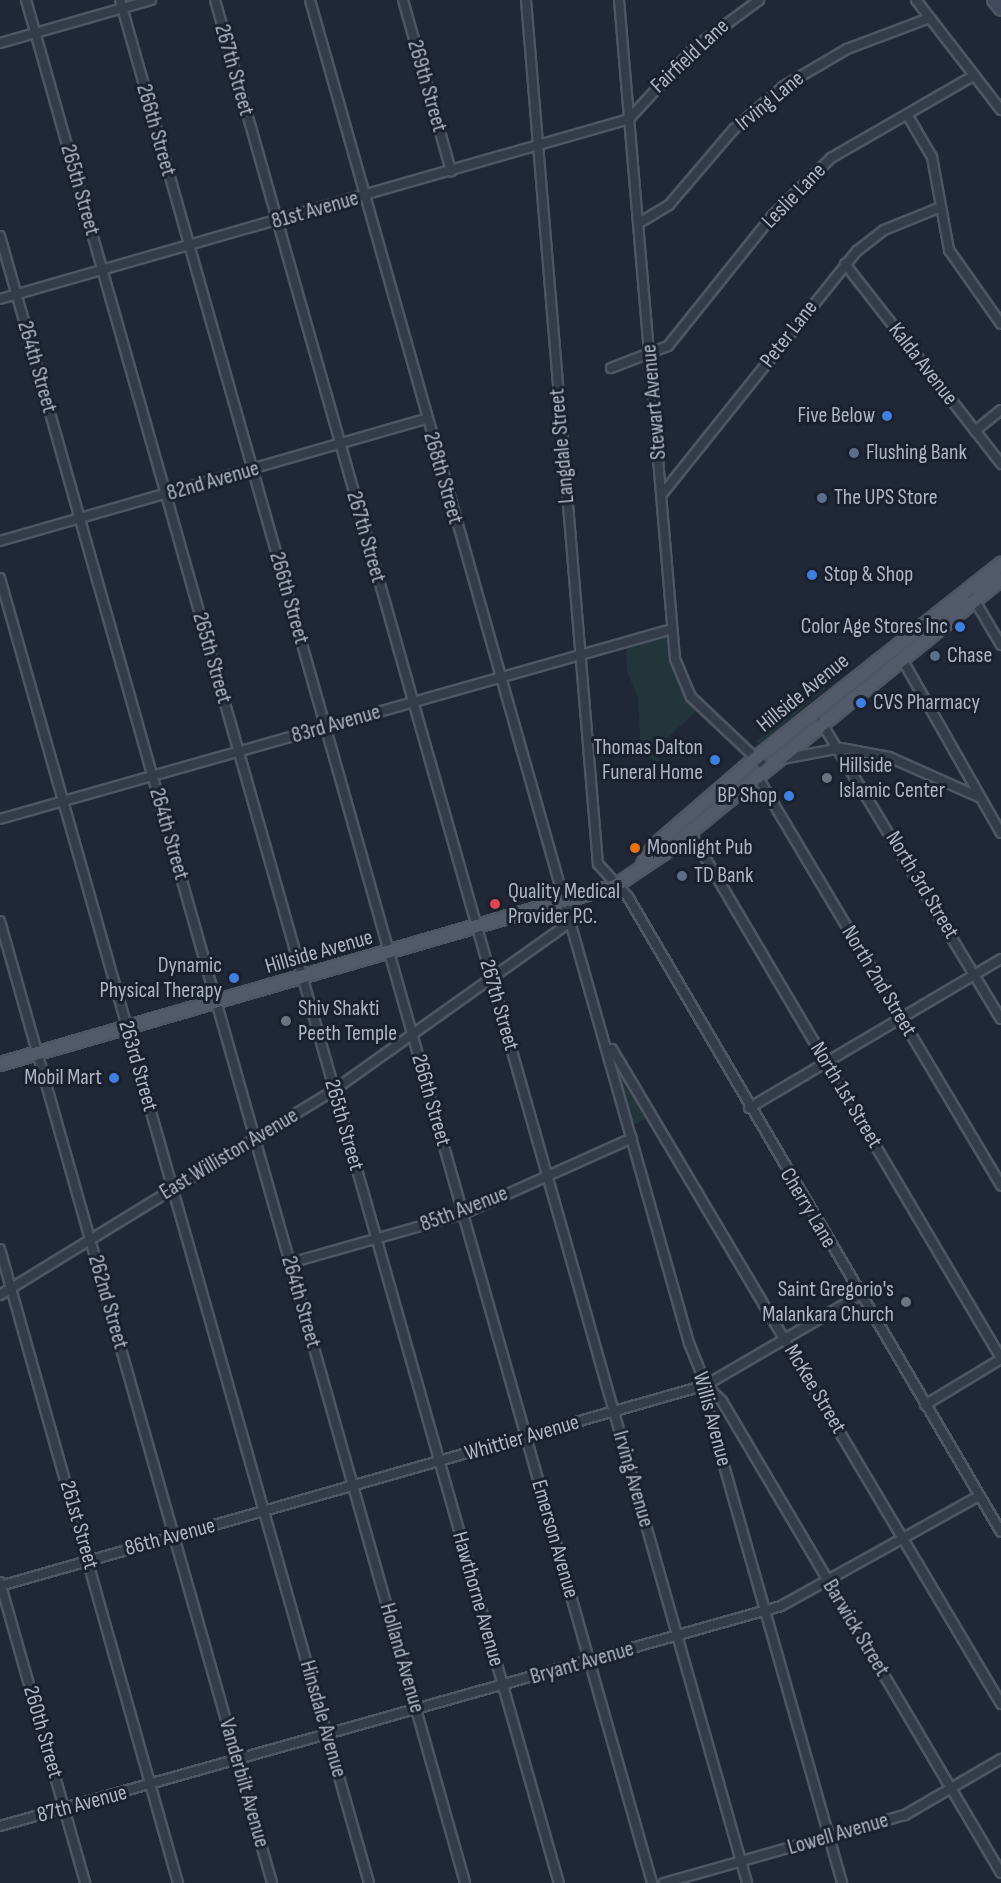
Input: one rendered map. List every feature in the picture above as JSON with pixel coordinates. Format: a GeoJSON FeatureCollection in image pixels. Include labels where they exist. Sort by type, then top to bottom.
{"type":"FeatureCollection","features":[{"type":"Feature","properties":{"kind":"main road"},"geometry":{"type":"LineString","coordinates":[[994,0],[1001,9]]}},
{"type":"Feature","properties":{"kind":"main road","name":"Hillside Avenue"},"geometry":{"type":"LineString","coordinates":[[0,1064],[389,954],[565,903],[615,886],[690,832],[821,722],[902,659],[1001,564]]}},
{"type":"Feature","properties":{"kind":"main road","name":"Hillside Avenue"},"geometry":{"type":"LineString","coordinates":[[642,865],[654,846],[756,758],[971,595],[1001,579]]}},
{"type":"Feature","properties":{"kind":"street","name":"265th Street"},"geometry":{"type":"LineString","coordinates":[[26,0],[398,1315]]}},
{"type":"Feature","properties":{"kind":"street"},"geometry":{"type":"LineString","coordinates":[[0,43],[121,4],[152,0]]}},
{"type":"Feature","properties":{"kind":"street","name":"267th Street"},"geometry":{"type":"LineString","coordinates":[[215,0],[518,1075]]}},
{"type":"Feature","properties":{"kind":"street","name":"268th Street"},"geometry":{"type":"LineString","coordinates":[[310,0],[425,419],[501,677],[579,955]]}},
{"type":"Feature","properties":{"kind":"street","name":"269th Street"},"geometry":{"type":"LineString","coordinates":[[403,0],[451,171]]}},
{"type":"Feature","properties":{"kind":"street","name":"Langdale Street"},"geometry":{"type":"LineString","coordinates":[[526,0],[598,864],[615,886]]}},
{"type":"Feature","properties":{"kind":"street","name":"Stewart Avenue"},"geometry":{"type":"LineString","coordinates":[[619,0],[663,493],[672,629],[678,671],[690,697],[765,769]]}},
{"type":"Feature","properties":{"kind":"street"},"geometry":{"type":"LineString","coordinates":[[739,0],[742,10]]}},
{"type":"Feature","properties":{"kind":"street","name":"Fairfield Lane"},"geometry":{"type":"LineString","coordinates":[[629,119],[668,73],[742,10],[759,0]]}},
{"type":"Feature","properties":{"kind":"street"},"geometry":{"type":"LineString","coordinates":[[916,0],[1001,110]]}},
{"type":"Feature","properties":{"kind":"street","name":"266th Street"},"geometry":{"type":"LineString","coordinates":[[121,4],[458,1195]]}},
{"type":"Feature","properties":{"kind":"street","name":"Irving Lane"},"geometry":{"type":"LineString","coordinates":[[639,223],[669,206],[734,129],[784,86],[847,49],[929,18]]}},
{"type":"Feature","properties":{"kind":"street","name":"Leslie Lane"},"geometry":{"type":"LineString","coordinates":[[650,356],[668,346],[805,180],[851,145],[908,116],[973,76]]}},
{"type":"Feature","properties":{"kind":"street"},"geometry":{"type":"LineString","coordinates":[[908,116],[932,157],[949,250],[1001,324]]}},
{"type":"Feature","properties":{"kind":"street","name":"81st Avenue"},"geometry":{"type":"LineString","coordinates":[[0,299],[538,147],[629,119]]}},
{"type":"Feature","properties":{"kind":"street","name":"Peter Lane"},"geometry":{"type":"LineString","coordinates":[[663,493],[844,264],[884,230],[940,207]]}},
{"type":"Feature","properties":{"kind":"street","name":"264th Street"},"geometry":{"type":"LineString","coordinates":[[0,236],[338,1433]]}},
{"type":"Feature","properties":{"kind":"street","name":"Kalda Avenue"},"geometry":{"type":"LineString","coordinates":[[844,264],[1001,464]]}},
{"type":"Feature","properties":{"kind":"street"},"geometry":{"type":"LineString","coordinates":[[611,368],[650,356]]}},
{"type":"Feature","properties":{"kind":"street"},"geometry":{"type":"LineString","coordinates":[[975,431],[1001,410]]}},
{"type":"Feature","properties":{"kind":"street","name":"82nd Avenue"},"geometry":{"type":"LineString","coordinates":[[0,541],[425,419]]}},
{"type":"Feature","properties":{"kind":"street","name":"263rd Street"},"geometry":{"type":"LineString","coordinates":[[0,579],[277,1554]]}},
{"type":"Feature","properties":{"kind":"street"},"geometry":{"type":"LineString","coordinates":[[971,595],[1001,645]]}},
{"type":"Feature","properties":{"kind":"street","name":"83rd Avenue"},"geometry":{"type":"LineString","coordinates":[[0,819],[672,629]]}},
{"type":"Feature","properties":{"kind":"street"},"geometry":{"type":"LineString","coordinates":[[902,659],[1001,833]]}},
{"type":"Feature","properties":{"kind":"street","name":"North 3rd Street"},"geometry":{"type":"LineString","coordinates":[[821,722],[841,748],[1001,1019]]}},
{"type":"Feature","properties":{"kind":"street"},"geometry":{"type":"LineString","coordinates":[[765,769],[841,748],[911,764],[979,797]]}},
{"type":"Feature","properties":{"kind":"street","name":"North 2nd Street"},"geometry":{"type":"LineString","coordinates":[[765,769],[901,1018],[1001,1186]]}},
{"type":"Feature","properties":{"kind":"street","name":"North 1st Street"},"geometry":{"type":"LineString","coordinates":[[690,832],[1001,1358]]}},
{"type":"Feature","properties":{"kind":"street","name":"Cherry Lane"},"geometry":{"type":"LineString","coordinates":[[615,886],[628,897],[749,1108],[1001,1532]]}},
{"type":"Feature","properties":{"kind":"street","name":"262nd Street"},"geometry":{"type":"LineString","coordinates":[[0,921],[215,1683]]}},
{"type":"Feature","properties":{"kind":"street","name":"East Williston Avenue"},"geometry":{"type":"LineString","coordinates":[[0,1295],[334,1090],[492,981],[570,922]]}},
{"type":"Feature","properties":{"kind":"street","name":"Willis Avenue"},"geometry":{"type":"LineString","coordinates":[[579,955],[608,1045],[632,1138],[706,1385],[708,1409],[842,1883]]}},
{"type":"Feature","properties":{"kind":"street"},"geometry":{"type":"LineString","coordinates":[[749,1108],[1001,959]]}},
{"type":"Feature","properties":{"kind":"street","name":"McKee Street"},"geometry":{"type":"LineString","coordinates":[[608,1045],[786,1339],[1001,1704]]}},
{"type":"Feature","properties":{"kind":"street","name":"Irving Avenue"},"geometry":{"type":"LineString","coordinates":[[518,1075],[747,1883]]}},
{"type":"Feature","properties":{"kind":"street","name":"85th Avenue"},"geometry":{"type":"LineString","coordinates":[[290,1263],[463,1214],[632,1138]]}},
{"type":"Feature","properties":{"kind":"street","name":"Emerson Avenue"},"geometry":{"type":"LineString","coordinates":[[458,1195],[652,1883]]}},
{"type":"Feature","properties":{"kind":"street","name":"261st Street"},"geometry":{"type":"LineString","coordinates":[[0,1249],[178,1883]]}},
{"type":"Feature","properties":{"kind":"street","name":"Whittier Avenue"},"geometry":{"type":"LineString","coordinates":[[305,1499],[706,1385],[860,1295]]}},
{"type":"Feature","properties":{"kind":"street","name":"Hawthorne Avenue"},"geometry":{"type":"LineString","coordinates":[[398,1315],[559,1883]]}},
{"type":"Feature","properties":{"kind":"street"},"geometry":{"type":"LineString","coordinates":[[925,1405],[1001,1358]]}},
{"type":"Feature","properties":{"kind":"street","name":"Barwick Street"},"geometry":{"type":"LineString","coordinates":[[706,1385],[722,1401],[1001,1873]]}},
{"type":"Feature","properties":{"kind":"street","name":"Holland Avenue"},"geometry":{"type":"LineString","coordinates":[[338,1433],[465,1883]]}},
{"type":"Feature","properties":{"kind":"street","name":"Bryant Avenue"},"geometry":{"type":"LineString","coordinates":[[164,1781],[765,1611],[829,1582],[979,1496]]}},
{"type":"Feature","properties":{"kind":"street","name":"86th Avenue"},"geometry":{"type":"LineString","coordinates":[[0,1584],[305,1499]]}},
{"type":"Feature","properties":{"kind":"street","name":"Hinsdale Avenue"},"geometry":{"type":"LineString","coordinates":[[277,1554],[369,1883]]}},
{"type":"Feature","properties":{"kind":"street","name":"260th Street"},"geometry":{"type":"LineString","coordinates":[[0,1584],[85,1883]]}},
{"type":"Feature","properties":{"kind":"street","name":"Vanderbilt Avenue"},"geometry":{"type":"LineString","coordinates":[[215,1683],[272,1883]]}},
{"type":"Feature","properties":{"kind":"street","name":"Lowell Avenue"},"geometry":{"type":"LineString","coordinates":[[664,1883],[905,1815],[1001,1759]]}},
{"type":"Feature","properties":{"kind":"street","name":"87th Avenue"},"geometry":{"type":"LineString","coordinates":[[0,1826],[164,1781]]}},
{"type":"Feature","properties":{"kind":"green space"},"geometry":{"type":"Polygon","coordinates":[[[669,634],[676,676],[697,710],[659,746],[659,763],[641,753],[638,698],[627,671],[626,646],[669,634]]]}},
{"type":"Feature","properties":{"kind":"green space"},"geometry":{"type":"Polygon","coordinates":[[[825,684],[825,689],[761,743],[755,742],[825,684]]]}},
{"type":"Feature","properties":{"kind":"green space"},"geometry":{"type":"Polygon","coordinates":[[[616,1063],[652,1116],[630,1127],[616,1063]]]}},
{"type":"Feature","properties":{"kind":"place","name":"Five Below"},"geometry":{"type":"Point","coordinates":[887,416]}},
{"type":"Feature","properties":{"kind":"place","name":"Flushing Bank"},"geometry":{"type":"Point","coordinates":[854,453]}},
{"type":"Feature","properties":{"kind":"place","name":"The UPS Store"},"geometry":{"type":"Point","coordinates":[822,498]}},
{"type":"Feature","properties":{"kind":"place","name":"Stop & Shop"},"geometry":{"type":"Point","coordinates":[812,575]}},
{"type":"Feature","properties":{"kind":"place","name":"Color Age Stores Inc"},"geometry":{"type":"Point","coordinates":[960,627]}},
{"type":"Feature","properties":{"kind":"place","name":"Chase"},"geometry":{"type":"Point","coordinates":[935,656]}},
{"type":"Feature","properties":{"kind":"place","name":"CVS Pharmacy"},"geometry":{"type":"Point","coordinates":[861,703]}},
{"type":"Feature","properties":{"kind":"place","name":"Thomas Dalton Funeral Home"},"geometry":{"type":"Point","coordinates":[715,760]}},
{"type":"Feature","properties":{"kind":"place","name":"Hillside Islamic Center"},"geometry":{"type":"Point","coordinates":[827,778]}},
{"type":"Feature","properties":{"kind":"place","name":"BP Shop"},"geometry":{"type":"Point","coordinates":[789,796]}},
{"type":"Feature","properties":{"kind":"place","name":"Moonlight Pub"},"geometry":{"type":"Point","coordinates":[635,848]}},
{"type":"Feature","properties":{"kind":"place","name":"TD Bank"},"geometry":{"type":"Point","coordinates":[682,876]}},
{"type":"Feature","properties":{"kind":"place","name":"Quality Medical Provider P.C."},"geometry":{"type":"Point","coordinates":[495,904]}},
{"type":"Feature","properties":{"kind":"place","name":"Dynamic Physical Therapy"},"geometry":{"type":"Point","coordinates":[234,978]}},
{"type":"Feature","properties":{"kind":"place","name":"Shiv Shakti Peeth Temple"},"geometry":{"type":"Point","coordinates":[286,1021]}},
{"type":"Feature","properties":{"kind":"place","name":"Mobil Mart"},"geometry":{"type":"Point","coordinates":[114,1078]}},
{"type":"Feature","properties":{"kind":"place","name":"Saint Gregorio's Malankara Church"},"geometry":{"type":"Point","coordinates":[906,1302]}}]}
